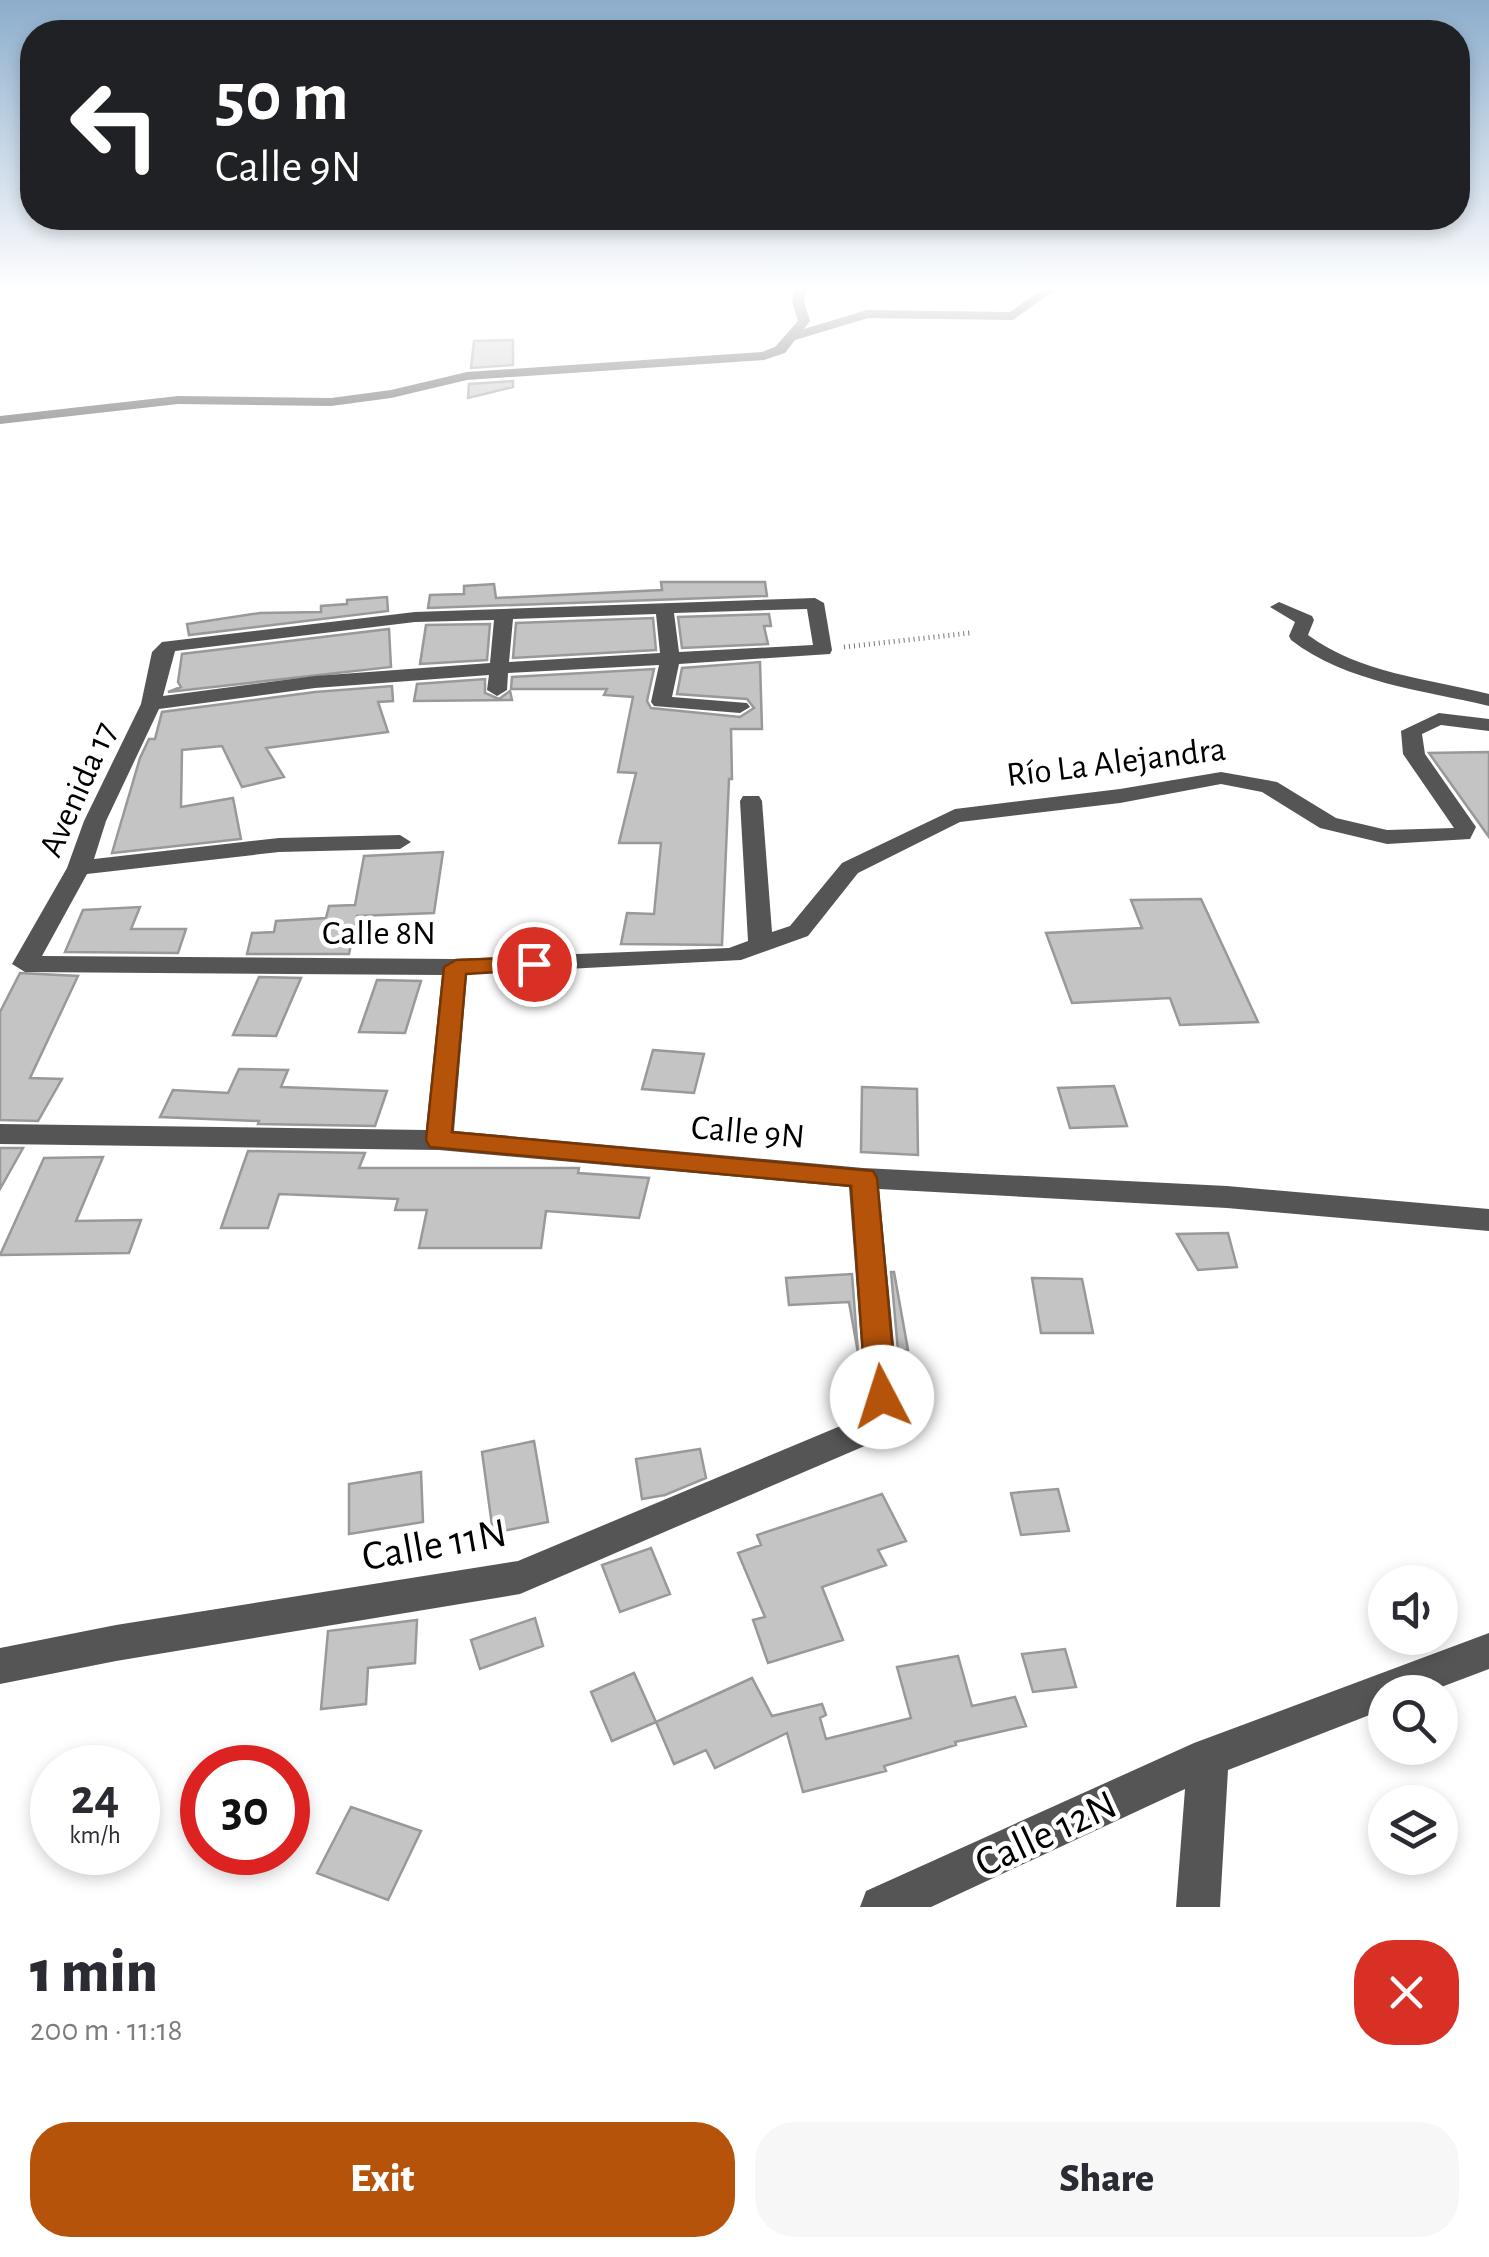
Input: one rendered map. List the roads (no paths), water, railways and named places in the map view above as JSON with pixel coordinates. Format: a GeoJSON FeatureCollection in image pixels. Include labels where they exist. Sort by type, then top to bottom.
{"type":"FeatureCollection","features":[{"type":"Feature","properties":{"kind":"street"},"geometry":{"type":"LineString","coordinates":[[0,420],[178,400],[332,402],[391,394],[463,377]]}},
{"type":"Feature","properties":{"kind":"street"},"geometry":{"type":"LineString","coordinates":[[151,704],[315,682],[498,668],[823,650],[815,603],[504,614],[498,668],[497,690]]}},
{"type":"Feature","properties":{"kind":"street"},"geometry":{"type":"LineString","coordinates":[[1279,607],[1304,620],[1298,636],[1310,648],[1370,670],[1489,700]]}},
{"type":"Feature","properties":{"kind":"street"},"geometry":{"type":"LineString","coordinates":[[664,608],[670,660],[660,702],[740,707]]}},
{"type":"Feature","properties":{"kind":"street","name":"Avenida 17"},"geometry":{"type":"LineString","coordinates":[[25,964],[79,868],[95,821],[151,704],[162,652],[180,642],[397,618],[504,614]]}},
{"type":"Feature","properties":{"kind":"street","name":"Río La Alejandra"},"geometry":{"type":"LineString","coordinates":[[732,956],[799,931],[850,868],[955,816],[1120,796],[1221,778],[1269,787],[1328,822],[1387,837],[1462,834],[1465,827],[1414,754],[1411,731],[1439,719],[1489,725]]}},
{"type":"Feature","properties":{"kind":"street"},"geometry":{"type":"LineString","coordinates":[[751,801],[761,945]]}},
{"type":"Feature","properties":{"kind":"street"},"geometry":{"type":"LineString","coordinates":[[79,868],[320,840],[400,842]]}},
{"type":"Feature","properties":{"kind":"street","name":"Calle 8N"},"geometry":{"type":"LineString","coordinates":[[25,964],[456,967],[732,956]]}},
{"type":"Feature","properties":{"kind":"street"},"geometry":{"type":"LineString","coordinates":[[439,1140],[456,967]]}},
{"type":"Feature","properties":{"kind":"street","name":"Calle 9N"},"geometry":{"type":"LineString","coordinates":[[0,1134],[439,1140],[864,1178],[1227,1197],[1489,1220]]}},
{"type":"Feature","properties":{"kind":"street","name":"Calle 11N"},"geometry":{"type":"LineString","coordinates":[[0,1666],[116,1643],[520,1577],[862,1432],[882,1397],[864,1178]]}},
{"type":"Feature","properties":{"kind":"street","name":"Calle 12N"},"geometry":{"type":"LineString","coordinates":[[882,1907],[1208,1756],[1489,1651]]}},
{"type":"Feature","properties":{"kind":"street"},"geometry":{"type":"LineString","coordinates":[[1198,1907],[1208,1756]]}}]}
